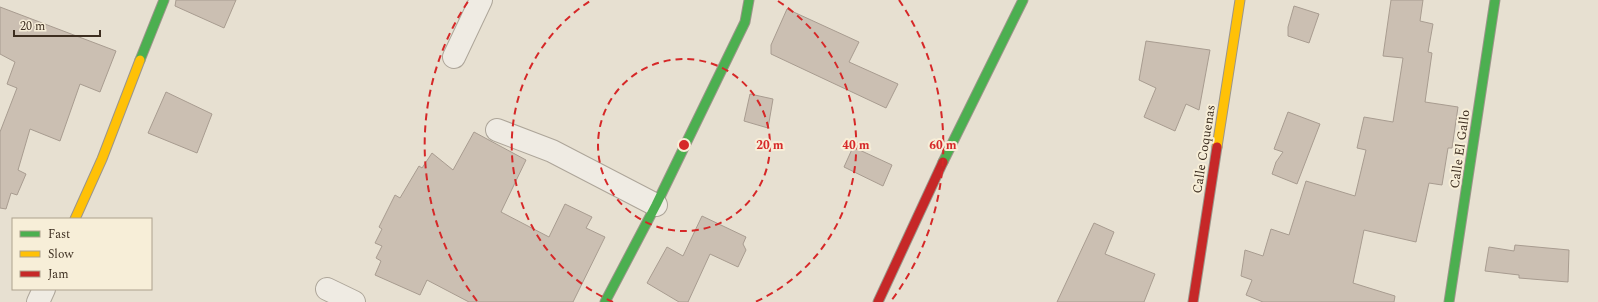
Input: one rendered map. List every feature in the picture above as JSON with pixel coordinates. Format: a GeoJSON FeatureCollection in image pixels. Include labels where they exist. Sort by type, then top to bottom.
{"type":"FeatureCollection","features":[{"type":"Feature","properties":{"kind":"street"},"geometry":{"type":"LineString","coordinates":[[75,218],[102,159],[164,0]]}},
{"type":"Feature","properties":{"kind":"street"},"geometry":{"type":"LineString","coordinates":[[454,57],[481,0]]}},
{"type":"Feature","properties":{"kind":"street"},"geometry":{"type":"LineString","coordinates":[[605,302],[656,205],[745,22],[749,0]]}},
{"type":"Feature","properties":{"kind":"street"},"geometry":{"type":"LineString","coordinates":[[878,302],[940,168],[1023,0]]}},
{"type":"Feature","properties":{"kind":"street","name":"Calle Coquenas"},"geometry":{"type":"LineString","coordinates":[[1193,302],[1240,0]]}},
{"type":"Feature","properties":{"kind":"street","name":"Calle El Gallo"},"geometry":{"type":"LineString","coordinates":[[1449,302],[1495,0]]}},
{"type":"Feature","properties":{"kind":"street"},"geometry":{"type":"LineString","coordinates":[[498,130],[552,151],[656,205]]}},
{"type":"Feature","properties":{"kind":"street"},"geometry":{"type":"LineString","coordinates":[[327,289],[354,302]]}},
{"type":"Feature","properties":{"kind":"street"},"geometry":{"type":"LineString","coordinates":[[38,302],[44,290]]}},
{"type":"Feature","properties":{"kind":"building"},"geometry":{"type":"Polygon","coordinates":[[[176,0],[236,0],[224,28],[175,6],[176,0]]]}},
{"type":"Feature","properties":{"kind":"building"},"geometry":{"type":"Polygon","coordinates":[[[1391,0],[1423,0],[1420,21],[1433,24],[1428,52],[1432,53],[1425,102],[1458,107],[1452,148],[1448,148],[1442,185],[1429,183],[1416,242],[1364,230],[1353,283],[1395,296],[1394,302],[1263,302],[1246,295],[1252,280],[1241,276],[1245,250],[1263,256],[1271,229],[1289,235],[1306,181],[1355,196],[1366,150],[1357,148],[1364,117],[1393,122],[1403,58],[1383,56],[1391,0]]]}},
{"type":"Feature","properties":{"kind":"building"},"geometry":{"type":"Polygon","coordinates":[[[1294,6],[1319,14],[1309,43],[1288,36],[1288,27],[1294,6]]]}},
{"type":"Feature","properties":{"kind":"building"},"geometry":{"type":"Polygon","coordinates":[[[0,7],[116,51],[100,92],[80,84],[60,141],[30,129],[18,170],[26,174],[17,195],[11,193],[6,209],[0,208],[0,132],[17,88],[7,84],[15,62],[0,54],[0,7]]]}},
{"type":"Feature","properties":{"kind":"building"},"geometry":{"type":"Polygon","coordinates":[[[787,9],[859,42],[849,62],[898,84],[886,108],[771,54],[771,45],[787,9]]]}},
{"type":"Feature","properties":{"kind":"building"},"geometry":{"type":"Polygon","coordinates":[[[1146,41],[1210,50],[1199,110],[1186,104],[1175,131],[1144,117],[1156,88],[1139,80],[1146,41]]]}},
{"type":"Feature","properties":{"kind":"building"},"geometry":{"type":"Polygon","coordinates":[[[166,92],[212,114],[197,153],[148,133],[166,92]]]}},
{"type":"Feature","properties":{"kind":"building"},"geometry":{"type":"Polygon","coordinates":[[[750,94],[773,99],[768,128],[744,121],[750,94]]]}},
{"type":"Feature","properties":{"kind":"building"},"geometry":{"type":"Polygon","coordinates":[[[1288,112],[1320,124],[1297,184],[1272,174],[1276,162],[1283,152],[1274,149],[1288,112]]]}},
{"type":"Feature","properties":{"kind":"building"},"geometry":{"type":"Polygon","coordinates":[[[474,132],[526,160],[501,212],[549,237],[565,204],[592,217],[586,228],[605,237],[573,302],[469,302],[427,280],[420,295],[375,275],[381,261],[376,258],[382,246],[375,243],[382,229],[379,227],[395,195],[400,198],[419,166],[422,168],[432,153],[453,170],[474,132]]]}},
{"type":"Feature","properties":{"kind":"building"},"geometry":{"type":"Polygon","coordinates":[[[853,147],[892,165],[883,186],[844,167],[853,147]]]}},
{"type":"Feature","properties":{"kind":"building"},"geometry":{"type":"Polygon","coordinates":[[[702,216],[746,237],[743,244],[746,250],[738,267],[710,254],[688,302],[679,302],[647,283],[667,247],[683,256],[702,216]]]}},
{"type":"Feature","properties":{"kind":"building"},"geometry":{"type":"Polygon","coordinates":[[[1094,223],[1114,232],[1105,254],[1155,274],[1144,302],[1057,302],[1094,223]]]}},
{"type":"Feature","properties":{"kind":"building"},"geometry":{"type":"Polygon","coordinates":[[[1515,245],[1569,250],[1568,282],[1519,278],[1519,275],[1485,271],[1489,247],[1514,251],[1515,245]]]}},
{"type":"Feature","properties":{"kind":"traffic: fast"},"geometry":{"type":"LineString","coordinates":[[140,60],[164,0]]}},
{"type":"Feature","properties":{"kind":"traffic: fast"},"geometry":{"type":"LineString","coordinates":[[605,302],[656,205],[745,22],[749,0]]}},
{"type":"Feature","properties":{"kind":"traffic: fast"},"geometry":{"type":"LineString","coordinates":[[943,162],[1023,0]]}},
{"type":"Feature","properties":{"kind":"traffic: fast"},"geometry":{"type":"LineString","coordinates":[[1449,302],[1495,0]]}},
{"type":"Feature","properties":{"kind":"traffic: slow"},"geometry":{"type":"LineString","coordinates":[[1217,147],[1240,0]]}},
{"type":"Feature","properties":{"kind":"traffic: slow"},"geometry":{"type":"LineString","coordinates":[[75,218],[102,159],[140,60]]}},
{"type":"Feature","properties":{"kind":"traffic: jam"},"geometry":{"type":"LineString","coordinates":[[1193,302],[1217,147]]}},
{"type":"Feature","properties":{"kind":"traffic: jam"},"geometry":{"type":"LineString","coordinates":[[878,302],[943,162]]}}]}
